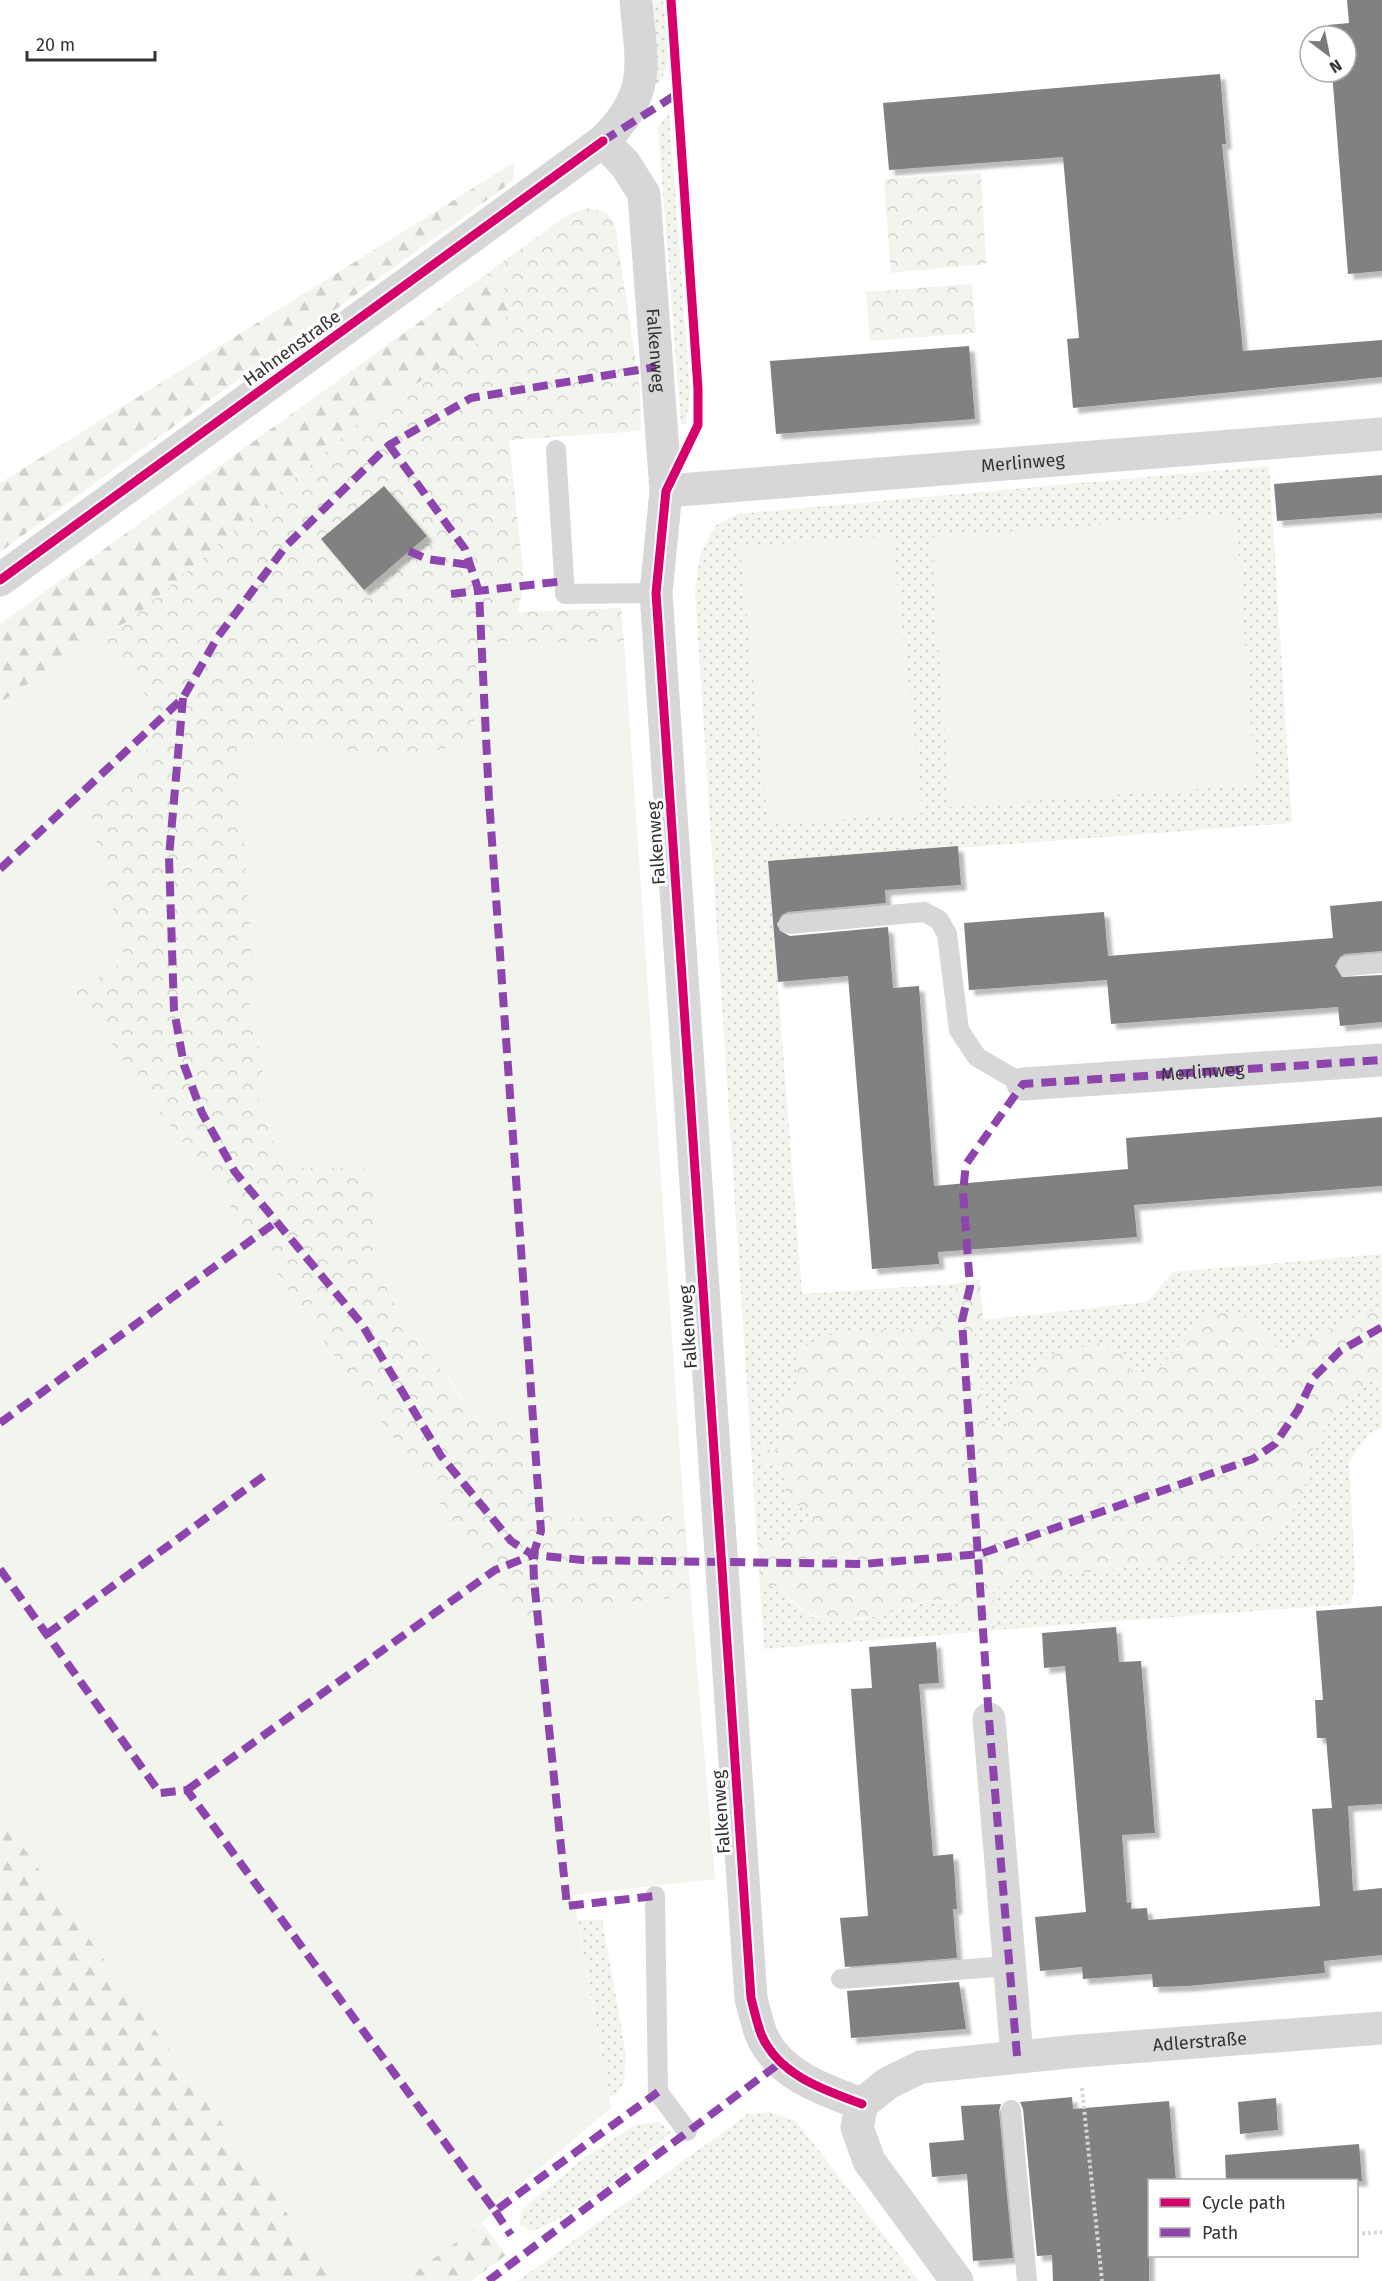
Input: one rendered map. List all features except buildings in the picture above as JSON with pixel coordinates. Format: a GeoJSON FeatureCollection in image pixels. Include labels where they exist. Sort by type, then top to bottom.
{"type":"FeatureCollection","features":[{"type":"Feature","properties":{"kind":"street","name":"Hahnenstraße"},"geometry":{"type":"LineString","coordinates":[[0,580],[603,141],[620,124],[636,100],[641,73],[636,0]]}},
{"type":"Feature","properties":{"kind":"street","name":"Falkenweg"},"geometry":{"type":"LineString","coordinates":[[603,141],[625,164],[644,194],[666,491],[656,593],[751,1998],[762,2035],[780,2063],[818,2088],[862,2104]]}},
{"type":"Feature","properties":{"kind":"street","name":"Merlinweg"},"geometry":{"type":"LineString","coordinates":[[666,491],[1382,434]]}},
{"type":"Feature","properties":{"kind":"street","name":"Merlinweg"},"geometry":{"type":"LineString","coordinates":[[1023,1084],[1382,1060]]}},
{"type":"Feature","properties":{"kind":"street"},"geometry":{"type":"LineString","coordinates":[[989,1719],[1017,2056]]}},
{"type":"Feature","properties":{"kind":"street","name":"Adlerstraße"},"geometry":{"type":"LineString","coordinates":[[862,2104],[888,2083],[921,2067],[1017,2056],[1382,2028]]}},
{"type":"Feature","properties":{"kind":"street"},"geometry":{"type":"LineString","coordinates":[[862,2104],[857,2127],[869,2161],[957,2281]]}},
{"type":"Feature","properties":{"kind":"lane"},"geometry":{"type":"LineString","coordinates":[[556,450],[565,594],[656,593]]}},
{"type":"Feature","properties":{"kind":"lane"},"geometry":{"type":"LineString","coordinates":[[789,924],[924,912],[939,920],[947,934],[959,1030],[977,1057],[1023,1084]]}},
{"type":"Feature","properties":{"kind":"lane"},"geometry":{"type":"LineString","coordinates":[[1347,966],[1382,963]]}},
{"type":"Feature","properties":{"kind":"lane"},"geometry":{"type":"LineString","coordinates":[[655,1896],[658,2092],[687,2131]]}},
{"type":"Feature","properties":{"kind":"lane"},"geometry":{"type":"LineString","coordinates":[[841,1979],[1008,1966]]}},
{"type":"Feature","properties":{"kind":"lane"},"geometry":{"type":"LineString","coordinates":[[1011,2110],[1027,2281]]}},
{"type":"Feature","properties":{"kind":"path"},"geometry":{"type":"LineString","coordinates":[[1078,2051],[1102,2281]]}},
{"type":"Feature","properties":{"kind":"path"},"geometry":{"type":"LineString","coordinates":[[1358,2234],[1382,2232]]}},
{"type":"Feature","properties":{"kind":"green space"},"geometry":{"type":"Polygon","coordinates":[[[654,0],[663,0],[667,33],[665,69],[656,85],[654,0]]]}},
{"type":"Feature","properties":{"kind":"green space"},"geometry":{"type":"Polygon","coordinates":[[[669,112],[690,391],[686,424],[681,424],[658,127],[669,112]]]}},
{"type":"Feature","properties":{"kind":"green space"},"geometry":{"type":"Polygon","coordinates":[[[515,162],[513,181],[0,552],[0,483],[515,162]]]}},
{"type":"Feature","properties":{"kind":"green space"},"geometry":{"type":"Polygon","coordinates":[[[981,173],[986,264],[891,273],[884,179],[981,173]]]}},
{"type":"Feature","properties":{"kind":"green space"},"geometry":{"type":"Polygon","coordinates":[[[586,208],[606,212],[615,225],[640,389],[641,431],[509,440],[524,581],[518,612],[621,608],[624,642],[496,642],[474,672],[472,684],[474,722],[468,735],[455,745],[438,750],[396,754],[343,750],[343,743],[244,806],[253,973],[248,1022],[257,1035],[265,1088],[259,1101],[373,1169],[377,1269],[477,1423],[521,1419],[528,1487],[557,1519],[684,1513],[691,1597],[550,1608],[530,1629],[191,1152],[132,1078],[75,993],[125,960],[89,810],[151,745],[153,704],[97,638],[132,619],[364,419],[497,330],[513,306],[501,282],[486,274],[566,216],[586,208]]]}},
{"type":"Feature","properties":{"kind":"green space"},"geometry":{"type":"Polygon","coordinates":[[[486,274],[501,282],[513,306],[497,330],[364,419],[132,619],[86,645],[0,703],[0,624],[486,274]]]}},
{"type":"Feature","properties":{"kind":"green space"},"geometry":{"type":"Polygon","coordinates":[[[972,284],[976,333],[870,341],[866,292],[972,284]]]}},
{"type":"Feature","properties":{"kind":"green space"},"geometry":{"type":"Polygon","coordinates":[[[1269,466],[1292,823],[768,862],[802,1294],[955,1284],[957,1307],[944,1327],[842,1332],[796,1348],[796,1386],[779,1409],[781,1447],[772,1451],[761,1444],[783,1473],[787,1500],[812,1512],[814,1525],[804,1527],[785,1523],[795,1543],[757,1539],[695,592],[700,556],[715,526],[737,514],[1269,466]]]}},
{"type":"Feature","properties":{"kind":"green space"},"geometry":{"type":"Polygon","coordinates":[[[1236,515],[1255,785],[950,807],[931,537],[1236,515]]]}},
{"type":"Feature","properties":{"kind":"green space"},"geometry":{"type":"Polygon","coordinates":[[[892,535],[923,813],[768,825],[740,547],[892,535]]]}},
{"type":"Feature","properties":{"kind":"green space"},"geometry":{"type":"Polygon","coordinates":[[[97,638],[153,704],[151,745],[89,810],[125,960],[75,993],[131,1071],[132,1078],[191,1152],[256,1242],[310,1322],[529,1628],[550,1608],[691,1597],[715,1879],[573,1895],[611,2108],[522,2183],[482,2223],[403,2281],[336,2281],[0,1815],[0,703],[97,638]]]}},
{"type":"Feature","properties":{"kind":"green space"},"geometry":{"type":"Polygon","coordinates":[[[496,642],[624,642],[684,1513],[557,1519],[528,1487],[521,1420],[477,1423],[451,1381],[405,1326],[377,1269],[372,1169],[283,1167],[258,1101],[265,1088],[257,1035],[248,1022],[253,973],[237,747],[343,743],[344,750],[396,754],[438,750],[455,745],[468,735],[474,722],[472,678],[474,672],[496,642]]]}},
{"type":"Feature","properties":{"kind":"green space"},"geometry":{"type":"Polygon","coordinates":[[[1382,1254],[1382,1308],[1361,1314],[1279,1352],[1262,1331],[1239,1315],[1217,1313],[1202,1315],[1185,1341],[1156,1370],[1132,1374],[1126,1355],[1008,1392],[1008,1427],[986,1431],[974,1330],[983,1320],[1147,1302],[1173,1272],[1382,1254]]]}},
{"type":"Feature","properties":{"kind":"green space"},"geometry":{"type":"Polygon","coordinates":[[[980,1279],[983,1320],[974,1330],[986,1430],[1008,1427],[1008,1392],[1052,1354],[1100,1343],[1126,1355],[1132,1374],[1157,1370],[1185,1341],[1202,1315],[1230,1313],[1248,1318],[1280,1352],[1361,1314],[1382,1308],[1382,1377],[1374,1378],[1331,1418],[1311,1452],[1303,1494],[1281,1527],[1242,1555],[1007,1581],[993,1591],[995,1630],[976,1632],[957,1604],[946,1601],[931,1600],[869,1617],[836,1620],[821,1618],[807,1612],[793,1601],[781,1586],[760,1587],[757,1539],[794,1542],[785,1523],[804,1527],[814,1525],[812,1512],[787,1500],[783,1473],[776,1464],[761,1465],[760,1444],[772,1451],[781,1447],[779,1409],[796,1386],[796,1348],[840,1332],[944,1327],[957,1307],[955,1284],[980,1279]]]}},
{"type":"Feature","properties":{"kind":"green space"},"geometry":{"type":"Polygon","coordinates":[[[1382,1377],[1382,1428],[1369,1433],[1349,1462],[1355,1578],[1351,1604],[995,1630],[993,1591],[1007,1581],[1242,1555],[1281,1527],[1303,1494],[1311,1452],[1331,1418],[1374,1378],[1382,1377]]]}},
{"type":"Feature","properties":{"kind":"green space"},"geometry":{"type":"Polygon","coordinates":[[[781,1585],[790,1601],[813,1617],[862,1620],[933,1600],[958,1604],[976,1632],[764,1649],[760,1587],[781,1585]]]}},
{"type":"Feature","properties":{"kind":"green space"},"geometry":{"type":"Polygon","coordinates":[[[0,1815],[336,2281],[0,2281],[0,1815]]]}},
{"type":"Feature","properties":{"kind":"green space"},"geometry":{"type":"Polygon","coordinates":[[[578,1920],[602,1920],[626,2054],[624,2082],[616,2095],[609,2096],[578,1920]]]}},
{"type":"Feature","properties":{"kind":"green space"},"geometry":{"type":"Polygon","coordinates":[[[770,2112],[796,2121],[919,2281],[518,2281],[748,2114],[770,2112]]]}},
{"type":"Feature","properties":{"kind":"green space"},"geometry":{"type":"Polygon","coordinates":[[[659,2122],[671,2132],[585,2202],[548,2225],[531,2231],[520,2224],[521,2210],[584,2158],[635,2125],[659,2122]]]}},
{"type":"Feature","properties":{"kind":"green space"},"geometry":{"type":"Polygon","coordinates":[[[482,2223],[506,2255],[471,2281],[403,2281],[482,2223]]]}},
{"type":"Feature","properties":{"kind":"marked path"},"geometry":{"type":"LineString","coordinates":[[603,141],[677,94]]}},
{"type":"Feature","properties":{"kind":"marked path"},"geometry":{"type":"LineString","coordinates":[[0,869],[183,698],[217,638],[286,546],[389,445],[471,398],[656,367]]}},
{"type":"Feature","properties":{"kind":"marked path"},"geometry":{"type":"LineString","coordinates":[[389,445],[465,549],[479,592],[489,799],[541,1531],[533,1555],[534,1580],[567,1906],[655,1896]]}},
{"type":"Feature","properties":{"kind":"marked path"},"geometry":{"type":"LineString","coordinates":[[409,551],[427,559],[470,565]]}},
{"type":"Feature","properties":{"kind":"marked path"},"geometry":{"type":"LineString","coordinates":[[451,594],[565,581]]}},
{"type":"Feature","properties":{"kind":"marked path"},"geometry":{"type":"LineString","coordinates":[[183,698],[169,857],[174,1010],[184,1065],[202,1113],[235,1172],[361,1323],[441,1456],[511,1541],[533,1555],[583,1560],[864,1564],[980,1554],[1253,1459],[1275,1444],[1298,1410],[1314,1377],[1340,1351],[1382,1327]]}},
{"type":"Feature","properties":{"kind":"marked path"},"geometry":{"type":"LineString","coordinates":[[1017,2056],[989,1719],[962,1321],[970,1287],[963,1192],[966,1164],[1023,1084],[1382,1060]]}},
{"type":"Feature","properties":{"kind":"marked path"},"geometry":{"type":"LineString","coordinates":[[0,1423],[276,1222]]}},
{"type":"Feature","properties":{"kind":"marked path"},"geometry":{"type":"LineString","coordinates":[[47,1634],[268,1473]]}},
{"type":"Feature","properties":{"kind":"marked path"},"geometry":{"type":"LineString","coordinates":[[187,1790],[495,1570],[533,1555]]}},
{"type":"Feature","properties":{"kind":"marked path"},"geometry":{"type":"LineString","coordinates":[[0,1569],[160,1793],[187,1790],[495,2211],[658,2092]]}},
{"type":"Feature","properties":{"kind":"marked path"},"geometry":{"type":"LineString","coordinates":[[488,2281],[780,2063]]}},
{"type":"Feature","properties":{"kind":"marked path"},"geometry":{"type":"LineString","coordinates":[[495,2211],[511,2235]]}},
{"type":"Feature","properties":{"kind":"cycle path"},"geometry":{"type":"LineString","coordinates":[[671,0],[698,389],[698,425],[666,491],[656,593],[751,1998],[761,2034],[779,2060],[790,2070],[818,2087],[862,2104]]}},
{"type":"Feature","properties":{"kind":"cycle path"},"geometry":{"type":"LineString","coordinates":[[0,580],[603,141]]}}]}
